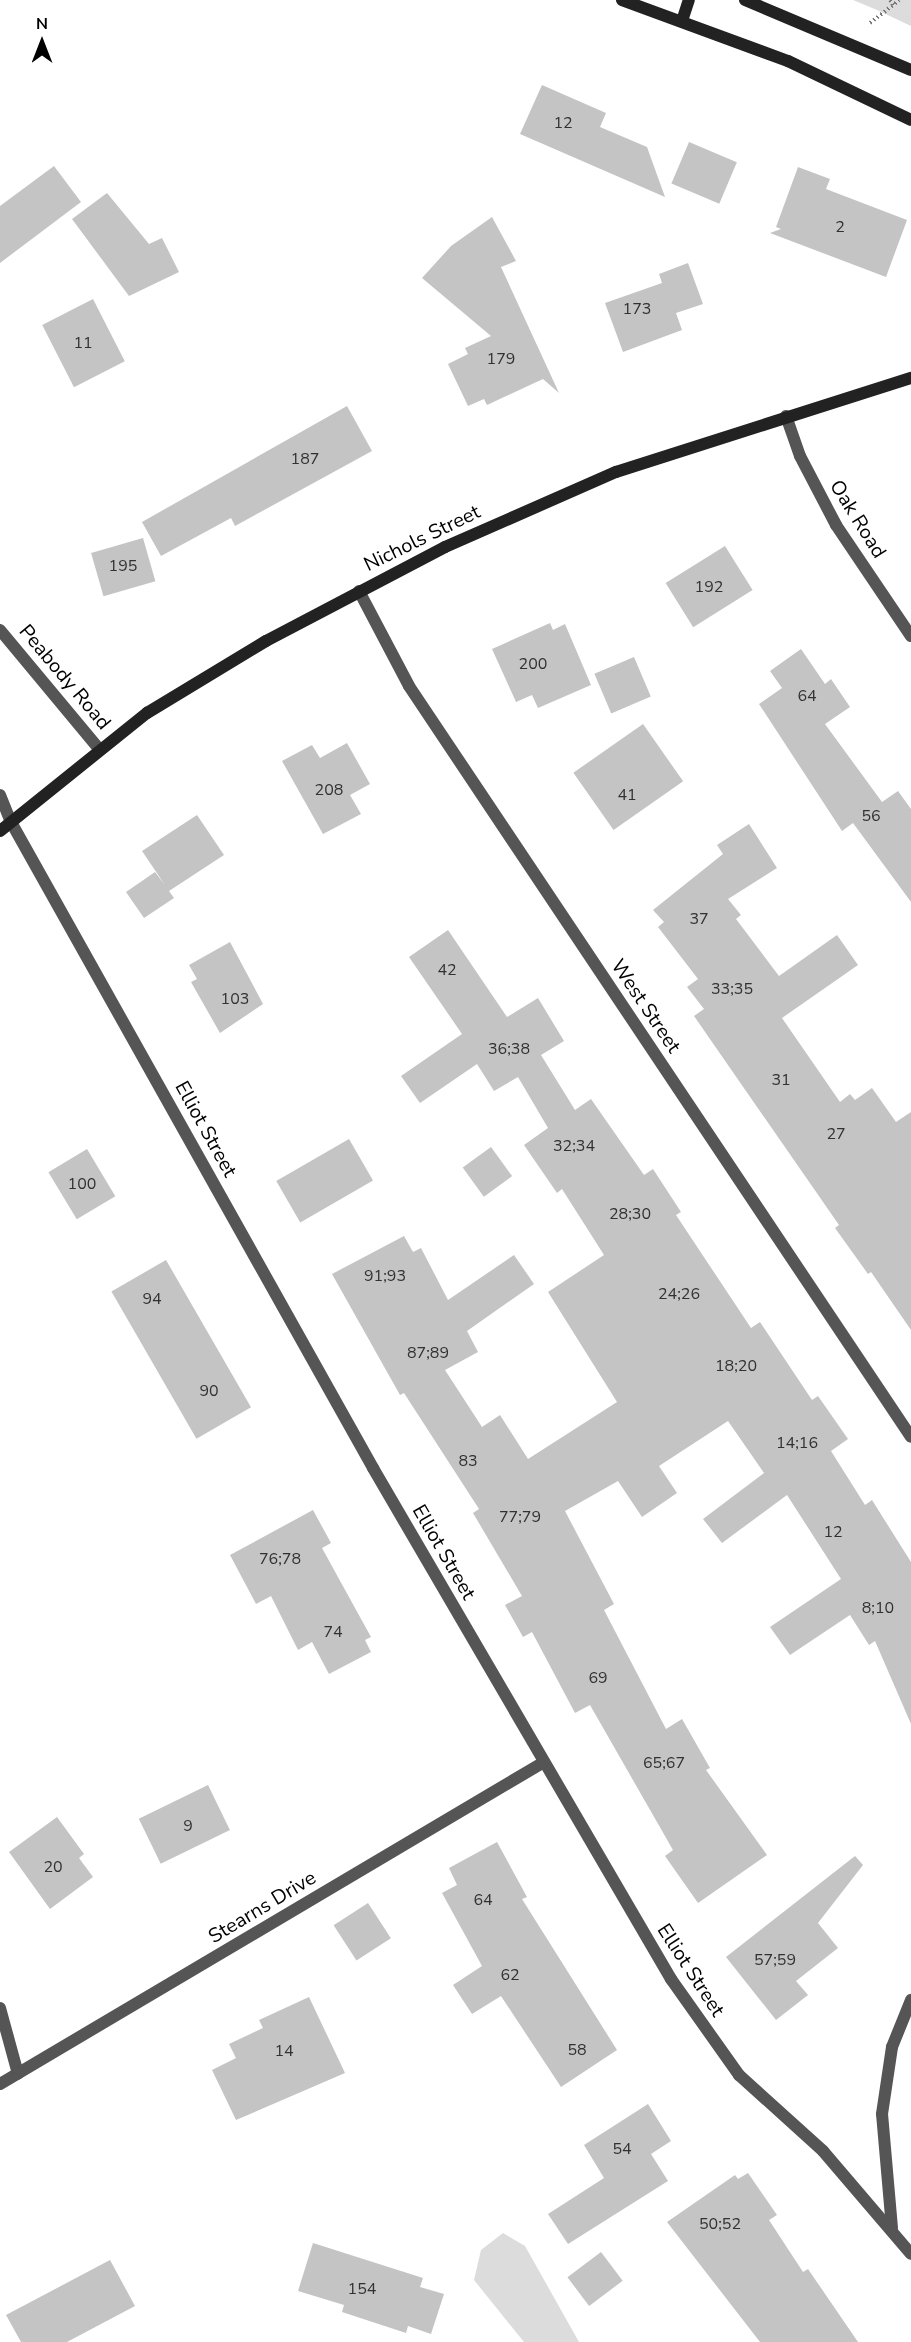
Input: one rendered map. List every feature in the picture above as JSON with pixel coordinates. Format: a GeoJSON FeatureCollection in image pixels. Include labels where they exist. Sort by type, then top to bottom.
{"type":"FeatureCollection","features":[{"type":"Feature","properties":{"kind":"main road"},"geometry":{"type":"LineString","coordinates":[[622,0],[788,61],[911,120]]}},
{"type":"Feature","properties":{"kind":"main road"},"geometry":{"type":"LineString","coordinates":[[682,21],[689,0]]}},
{"type":"Feature","properties":{"kind":"main road"},"geometry":{"type":"LineString","coordinates":[[745,0],[911,70]]}},
{"type":"Feature","properties":{"kind":"main road","name":"Nichols Street"},"geometry":{"type":"LineString","coordinates":[[0,831],[99,749],[204,677],[359,591],[445,547],[616,472],[911,378]]}},
{"type":"Feature","properties":{"kind":"street","name":"Oak Road"},"geometry":{"type":"LineString","coordinates":[[786,416],[800,456],[836,525],[911,636]]}},
{"type":"Feature","properties":{"kind":"street","name":"West Street"},"geometry":{"type":"LineString","coordinates":[[359,591],[409,686],[911,1437]]}},
{"type":"Feature","properties":{"kind":"street","name":"Peabody Road"},"geometry":{"type":"LineString","coordinates":[[0,630],[99,749]]}},
{"type":"Feature","properties":{"kind":"street"},"geometry":{"type":"LineString","coordinates":[[0,795],[11,822]]}},
{"type":"Feature","properties":{"kind":"street","name":"Elliot Street"},"geometry":{"type":"LineString","coordinates":[[11,822],[373,1468],[671,1979],[739,2075],[823,2151],[892,2228],[911,2254]]}},
{"type":"Feature","properties":{"kind":"street","name":"Stearns Drive"},"geometry":{"type":"LineString","coordinates":[[0,2084],[544,1762]]}},
{"type":"Feature","properties":{"kind":"street"},"geometry":{"type":"LineString","coordinates":[[892,2228],[882,2114],[892,2047],[911,2000]]}},
{"type":"Feature","properties":{"kind":"street"},"geometry":{"type":"LineString","coordinates":[[0,2008],[18,2074]]}},
{"type":"Feature","properties":{"kind":"path"},"geometry":{"type":"LineString","coordinates":[[890,0],[894,4]]}},
{"type":"Feature","properties":{"kind":"path"},"geometry":{"type":"LineString","coordinates":[[870,23],[899,0]]}},
{"type":"Feature","properties":{"kind":"shaded area"},"geometry":{"type":"Polygon","coordinates":[[[853,0],[911,0],[911,26],[877,10],[853,0]]]}},
{"type":"Feature","properties":{"kind":"shaded area"},"geometry":{"type":"Polygon","coordinates":[[[503,2233],[525,2246],[579,2342],[524,2342],[474,2280],[481,2250],[503,2233]]]}},
{"type":"Feature","properties":{"kind":"building"},"geometry":{"type":"Polygon","coordinates":[[[542,85],[606,113],[600,127],[647,147],[665,197],[520,134],[542,85]]]}},
{"type":"Feature","properties":{"kind":"building"},"geometry":{"type":"Polygon","coordinates":[[[689,142],[737,162],[719,204],[671,183],[689,142]]]}},
{"type":"Feature","properties":{"kind":"building"},"geometry":{"type":"Polygon","coordinates":[[[54,166],[81,202],[0,263],[0,206],[54,166]]]}},
{"type":"Feature","properties":{"kind":"building"},"geometry":{"type":"Polygon","coordinates":[[[798,167],[830,179],[826,189],[907,220],[886,277],[770,233],[781,229],[776,227],[798,167]]]}},
{"type":"Feature","properties":{"kind":"building"},"geometry":{"type":"Polygon","coordinates":[[[107,193],[149,244],[162,238],[179,272],[129,296],[72,219],[107,193]]]}},
{"type":"Feature","properties":{"kind":"building"},"geometry":{"type":"Polygon","coordinates":[[[492,217],[516,261],[501,267],[559,393],[543,379],[487,405],[484,399],[468,406],[448,364],[468,354],[465,348],[491,336],[422,278],[451,246],[492,217]]]}},
{"type":"Feature","properties":{"kind":"building"},"geometry":{"type":"Polygon","coordinates":[[[688,263],[703,304],[676,313],[682,330],[623,352],[605,303],[662,283],[659,274],[688,263]]]}},
{"type":"Feature","properties":{"kind":"building"},"geometry":{"type":"Polygon","coordinates":[[[93,299],[125,361],[74,387],[42,325],[93,299]]]}},
{"type":"Feature","properties":{"kind":"building"},"geometry":{"type":"Polygon","coordinates":[[[347,406],[372,451],[235,526],[231,518],[161,556],[142,522],[347,406]]]}},
{"type":"Feature","properties":{"kind":"building"},"geometry":{"type":"Polygon","coordinates":[[[143,538],[155,581],[103,596],[91,553],[143,538]]]}},
{"type":"Feature","properties":{"kind":"building"},"geometry":{"type":"Polygon","coordinates":[[[725,546],[753,590],[693,627],[666,583],[725,546]]]}},
{"type":"Feature","properties":{"kind":"building"},"geometry":{"type":"Polygon","coordinates":[[[550,623],[553,630],[565,624],[591,685],[538,708],[532,695],[516,702],[492,649],[550,623]]]}},
{"type":"Feature","properties":{"kind":"building"},"geometry":{"type":"Polygon","coordinates":[[[801,649],[825,684],[831,679],[850,707],[825,724],[882,802],[898,791],[911,809],[911,902],[853,823],[842,831],[759,704],[782,688],[770,671],[801,649]]]}},
{"type":"Feature","properties":{"kind":"building"},"geometry":{"type":"Polygon","coordinates":[[[634,657],[651,697],[611,713],[594,674],[634,657]]]}},
{"type":"Feature","properties":{"kind":"building"},"geometry":{"type":"Polygon","coordinates":[[[643,724],[683,781],[614,830],[573,773],[643,724]]]}},
{"type":"Feature","properties":{"kind":"building"},"geometry":{"type":"Polygon","coordinates":[[[347,743],[370,784],[350,795],[361,814],[323,834],[282,761],[312,745],[320,758],[347,743]]]}},
{"type":"Feature","properties":{"kind":"building"},"geometry":{"type":"Polygon","coordinates":[[[197,815],[224,855],[169,891],[174,898],[144,918],[126,892],[155,872],[165,885],[142,851],[197,815]]]}},
{"type":"Feature","properties":{"kind":"building"},"geometry":{"type":"Polygon","coordinates":[[[749,824],[777,868],[728,899],[741,915],[736,919],[779,976],[837,935],[858,965],[782,1018],[840,1102],[850,1094],[855,1100],[872,1088],[896,1122],[911,1112],[911,1330],[871,1272],[868,1274],[835,1228],[839,1225],[694,1016],[704,1009],[687,987],[698,979],[658,927],[664,922],[653,910],[723,854],[717,845],[749,824]]]}},
{"type":"Feature","properties":{"kind":"building"},"geometry":{"type":"Polygon","coordinates":[[[448,930],[507,1017],[538,998],[564,1041],[541,1055],[575,1110],[591,1099],[644,1175],[653,1169],[681,1212],[676,1215],[751,1328],[760,1322],[812,1400],[818,1396],[848,1439],[831,1451],[865,1505],[872,1500],[911,1562],[911,1724],[875,1641],[869,1645],[850,1615],[790,1655],[770,1627],[841,1579],[787,1495],[722,1543],[703,1519],[764,1473],[728,1421],[659,1466],[677,1493],[642,1517],[618,1481],[565,1511],[614,1604],[604,1610],[666,1729],[682,1719],[710,1768],[706,1770],[767,1855],[698,1903],[665,1856],[673,1850],[590,1705],[575,1713],[532,1632],[523,1637],[505,1605],[522,1596],[473,1513],[479,1509],[404,1393],[400,1395],[332,1274],[404,1236],[413,1252],[421,1248],[448,1300],[514,1255],[534,1284],[467,1331],[478,1352],[445,1370],[482,1427],[500,1415],[528,1459],[617,1402],[548,1292],[604,1255],[562,1189],[557,1193],[524,1145],[548,1128],[518,1077],[494,1091],[477,1064],[420,1103],[401,1076],[462,1034],[409,957],[448,930]]]}},
{"type":"Feature","properties":{"kind":"building"},"geometry":{"type":"Polygon","coordinates":[[[230,942],[263,1004],[220,1033],[191,982],[197,979],[189,965],[230,942]]]}},
{"type":"Feature","properties":{"kind":"building"},"geometry":{"type":"Polygon","coordinates":[[[349,1139],[373,1181],[300,1223],[276,1181],[349,1139]]]}},
{"type":"Feature","properties":{"kind":"building"},"geometry":{"type":"Polygon","coordinates":[[[491,1147],[512,1176],[484,1197],[463,1168],[491,1147]]]}},
{"type":"Feature","properties":{"kind":"building"},"geometry":{"type":"Polygon","coordinates":[[[87,1149],[115,1196],[77,1219],[48,1172],[87,1149]]]}},
{"type":"Feature","properties":{"kind":"building"},"geometry":{"type":"Polygon","coordinates":[[[166,1260],[251,1407],[196,1439],[111,1292],[166,1260]]]}},
{"type":"Feature","properties":{"kind":"building"},"geometry":{"type":"Polygon","coordinates":[[[313,1510],[331,1543],[322,1548],[371,1637],[365,1640],[371,1652],[329,1674],[312,1642],[298,1650],[271,1596],[256,1604],[230,1555],[313,1510]]]}},
{"type":"Feature","properties":{"kind":"building"},"geometry":{"type":"Polygon","coordinates":[[[208,1785],[230,1830],[161,1864],[139,1819],[208,1785]]]}},
{"type":"Feature","properties":{"kind":"building"},"geometry":{"type":"Polygon","coordinates":[[[57,1817],[84,1854],[79,1858],[93,1877],[50,1909],[9,1852],[57,1817]]]}},
{"type":"Feature","properties":{"kind":"building"},"geometry":{"type":"Polygon","coordinates":[[[497,1842],[527,1897],[522,1899],[617,2050],[561,2087],[501,1996],[472,2014],[453,1985],[482,1966],[442,1893],[457,1885],[449,1868],[497,1842]]]}},
{"type":"Feature","properties":{"kind":"building"},"geometry":{"type":"Polygon","coordinates":[[[855,1856],[863,1865],[818,1923],[838,1948],[796,1981],[808,1995],[776,2020],[726,1957],[855,1856]]]}},
{"type":"Feature","properties":{"kind":"building"},"geometry":{"type":"Polygon","coordinates":[[[368,1903],[391,1938],[356,1961],[334,1925],[368,1903]]]}},
{"type":"Feature","properties":{"kind":"building"},"geometry":{"type":"Polygon","coordinates":[[[309,1997],[345,2073],[236,2120],[212,2070],[236,2058],[229,2044],[263,2028],[259,2020],[309,1997]]]}},
{"type":"Feature","properties":{"kind":"building"},"geometry":{"type":"Polygon","coordinates":[[[648,2104],[671,2141],[651,2154],[668,2181],[568,2244],[548,2214],[604,2178],[584,2145],[648,2104]]]}},
{"type":"Feature","properties":{"kind":"building"},"geometry":{"type":"Polygon","coordinates":[[[748,2173],[777,2215],[769,2220],[803,2272],[808,2269],[858,2342],[760,2342],[667,2222],[735,2175],[738,2179],[748,2173]]]}},
{"type":"Feature","properties":{"kind":"building"},"geometry":{"type":"Polygon","coordinates":[[[313,2243],[423,2278],[420,2287],[444,2294],[431,2334],[408,2326],[406,2333],[342,2312],[344,2305],[298,2291],[313,2243]]]}},
{"type":"Feature","properties":{"kind":"building"},"geometry":{"type":"Polygon","coordinates":[[[601,2252],[623,2281],[589,2306],[567,2277],[601,2252]]]}},
{"type":"Feature","properties":{"kind":"building"},"geometry":{"type":"Polygon","coordinates":[[[110,2260],[135,2306],[67,2342],[21,2342],[6,2315],[110,2260]]]}}]}
